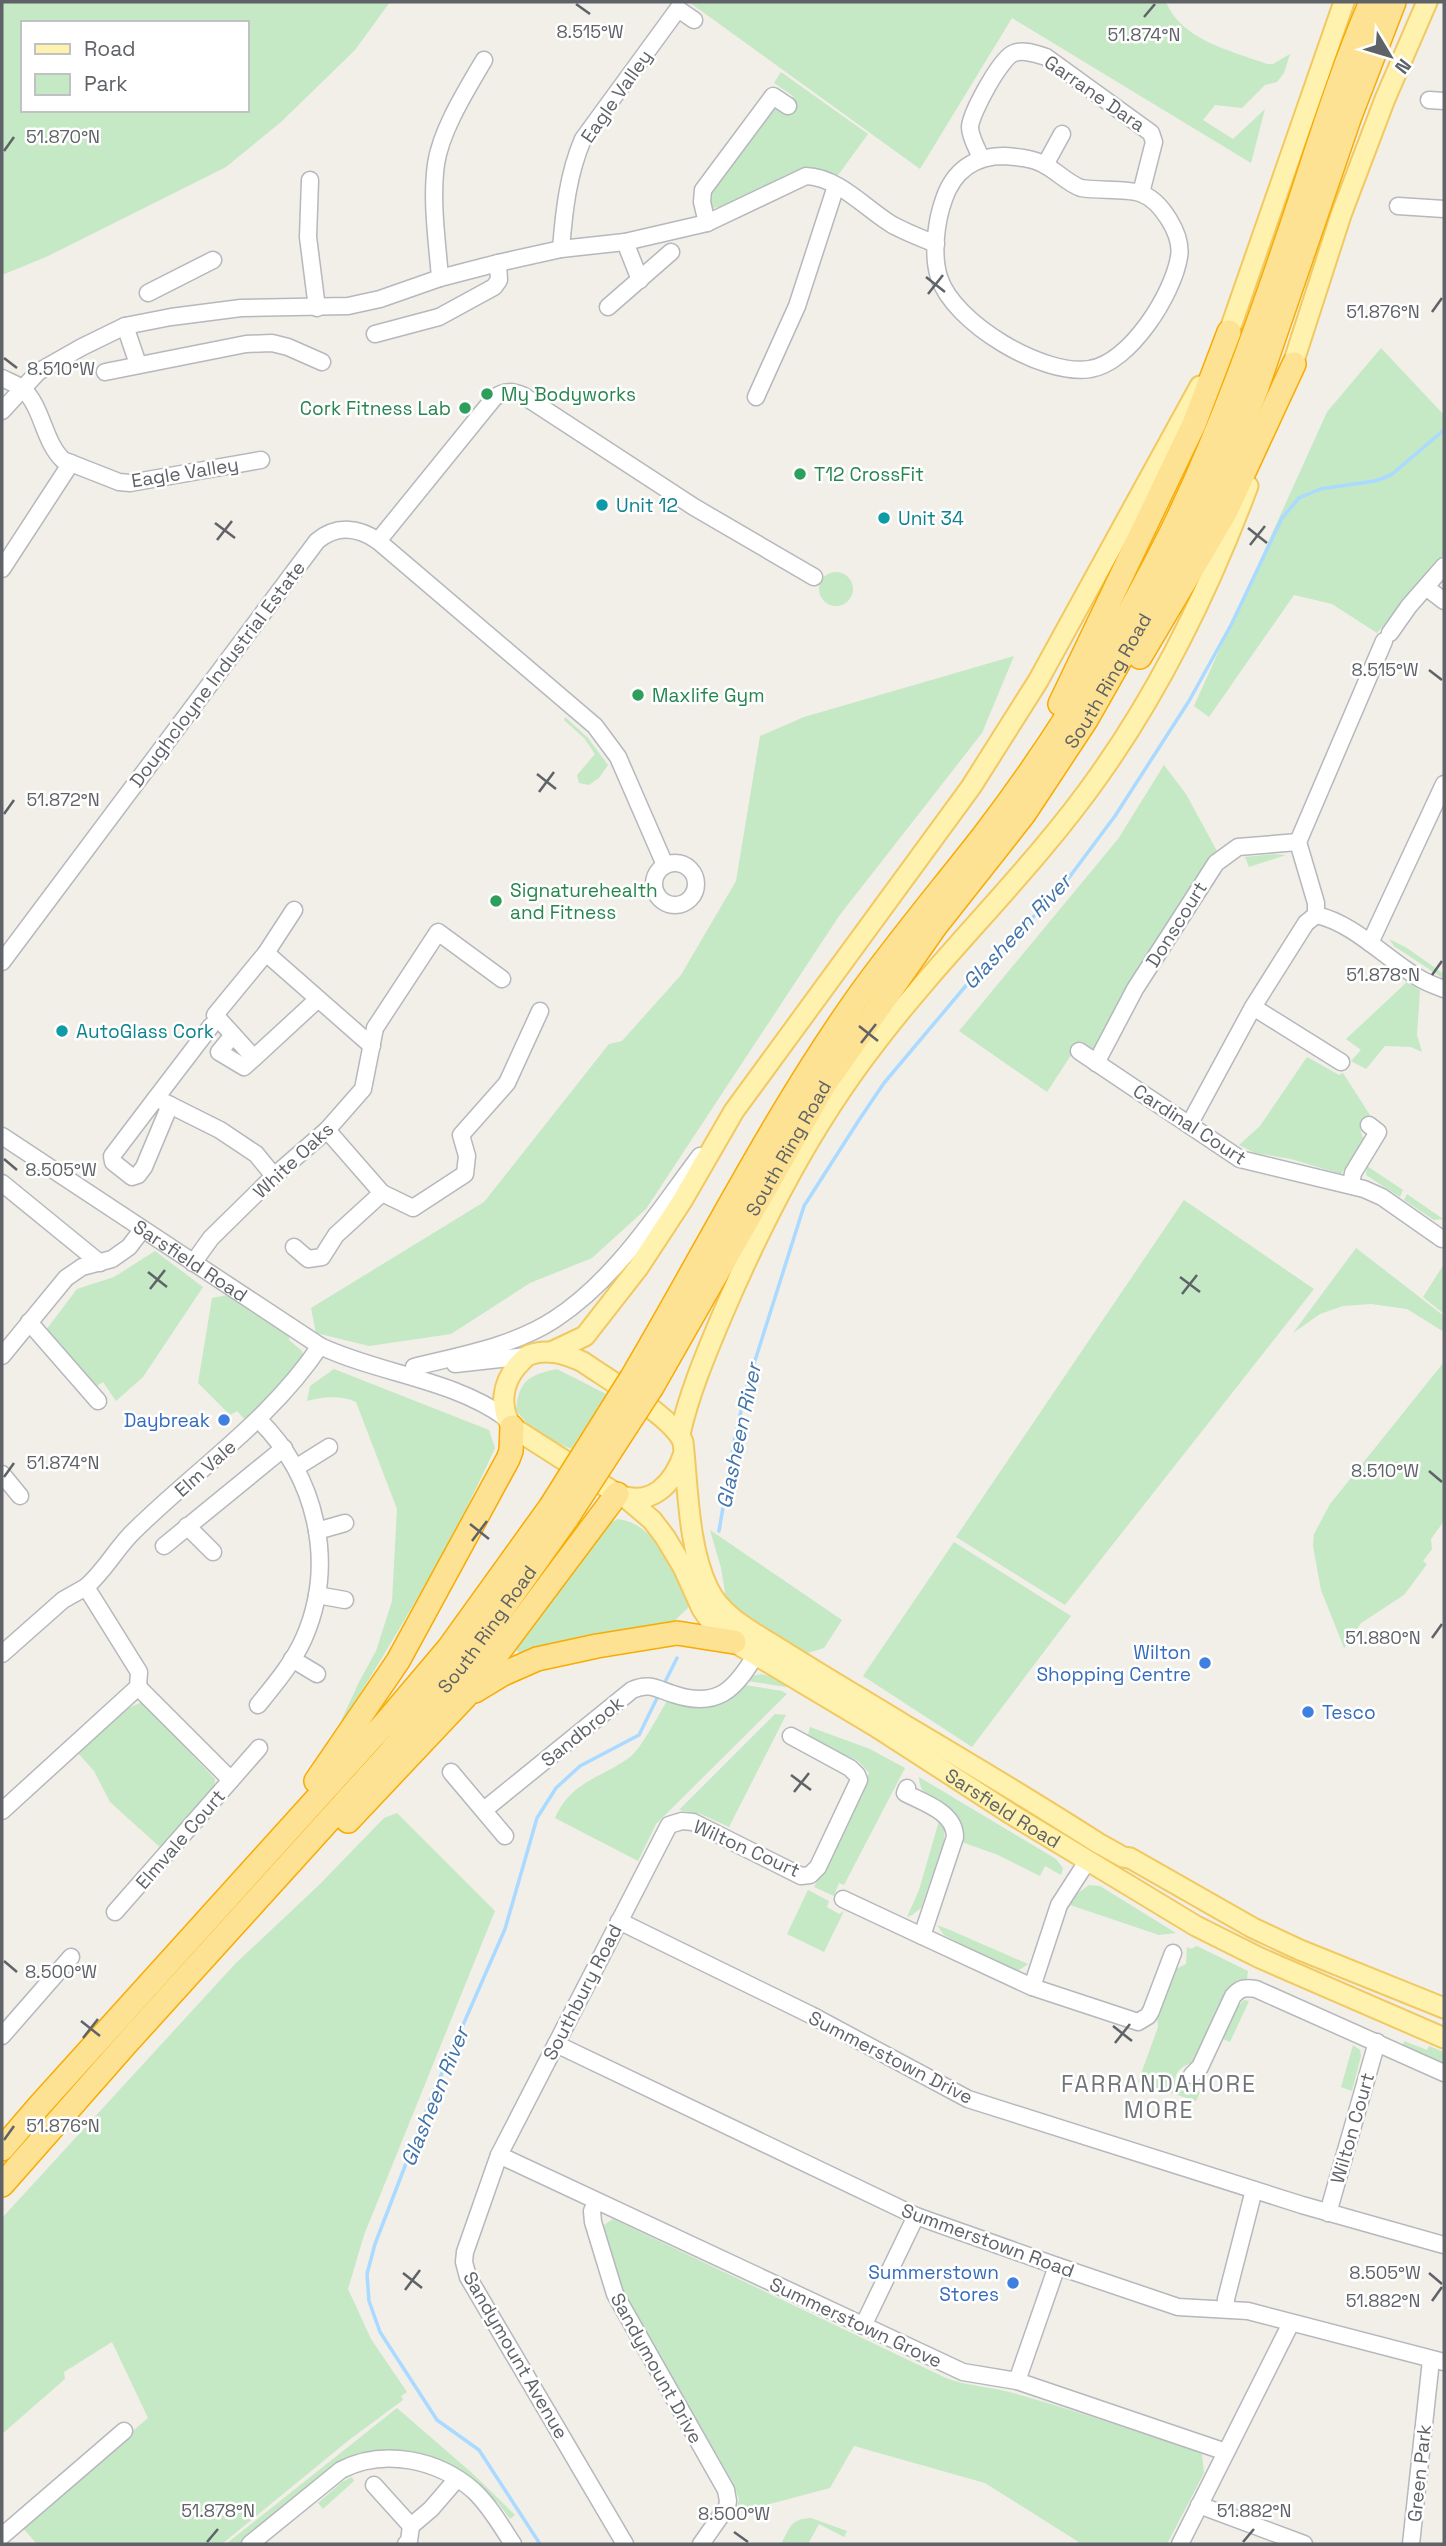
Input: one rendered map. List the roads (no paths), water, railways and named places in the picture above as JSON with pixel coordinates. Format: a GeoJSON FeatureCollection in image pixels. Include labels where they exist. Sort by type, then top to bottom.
{"type":"FeatureCollection","features":[{"type":"Feature","properties":{"kind":"highway","name":"South Ring Road"},"geometry":{"type":"LineString","coordinates":[[642,1382],[806,1075],[858,998],[984,834],[1048,745],[1093,676],[1170,536],[1245,363],[1327,116],[1371,2]]}},
{"type":"Feature","properties":{"kind":"highway","name":"South Ring Road"},"geometry":{"type":"LineString","coordinates":[[2,2185],[53,2125],[387,1756],[463,1664],[642,1382],[824,1085],[935,928],[1024,814],[1086,720],[1194,530],[1232,450],[1278,327],[1350,116],[1394,2]]}},
{"type":"Feature","properties":{"kind":"highway"},"geometry":{"type":"LineString","coordinates":[[984,834],[1061,702],[1152,516],[1194,425],[1229,332]]}},
{"type":"Feature","properties":{"kind":"highway"},"geometry":{"type":"LineString","coordinates":[[1024,814],[1095,728],[1164,619],[1225,513],[1294,364]]}},
{"type":"Feature","properties":{"kind":"highway"},"geometry":{"type":"LineString","coordinates":[[263,1858],[398,1661],[508,1459],[511,1451],[509,1422]]}},
{"type":"Feature","properties":{"kind":"highway"},"geometry":{"type":"LineString","coordinates":[[53,2125],[156,2026],[465,1697],[621,1496]]}},
{"type":"Feature","properties":{"kind":"highway","name":"South Ring Road"},"geometry":{"type":"LineString","coordinates":[[2,2150],[387,1721],[559,1512]]}},
{"type":"Feature","properties":{"kind":"highway"},"geometry":{"type":"LineString","coordinates":[[465,1697],[503,1674],[537,1659],[597,1646],[677,1633],[734,1642]]}},
{"type":"Feature","properties":{"kind":"main road"},"geometry":{"type":"LineString","coordinates":[[509,1422],[503,1396],[509,1375],[527,1356],[551,1352],[585,1336],[638,1268],[682,1201],[734,1111],[979,775],[1038,681],[1229,332],[1344,2]]}},
{"type":"Feature","properties":{"kind":"main road"},"geometry":{"type":"LineString","coordinates":[[621,1496],[639,1499],[656,1494],[670,1482],[682,1444],[689,1399],[744,1264],[769,1212],[841,1093],[874,1045],[1076,807],[1127,734],[1159,681],[1201,601],[1233,526],[1294,364],[1346,202],[1385,99],[1427,2]]}},
{"type":"Feature","properties":{"kind":"main road"},"geometry":{"type":"LineString","coordinates":[[551,1352],[583,1362],[667,1421],[682,1444]]}},
{"type":"Feature","properties":{"kind":"main road","name":"Sarsfield Road"},"geometry":{"type":"LineString","coordinates":[[509,1422],[621,1496],[652,1520],[683,1567],[702,1609],[711,1622],[734,1642],[1220,1940],[1444,2038]]}},
{"type":"Feature","properties":{"kind":"main road","name":"Sarsfield Road"},"geometry":{"type":"LineString","coordinates":[[682,1444],[692,1528],[702,1573],[708,1590],[736,1620],[809,1668],[1123,1857],[1130,1858],[1253,1928],[1300,1950],[1444,2008]]}},
{"type":"Feature","properties":{"kind":"street","name":"Eagle Valley"},"geometry":{"type":"LineString","coordinates":[[561,249],[564,202],[575,158],[583,139],[678,9],[694,20]]}},
{"type":"Feature","properties":{"kind":"street","name":"Garrane Dara"},"geometry":{"type":"LineString","coordinates":[[981,158],[970,123],[1003,59],[1020,51],[1033,53],[1046,57],[1151,133],[1154,142],[1140,193]]}},
{"type":"Feature","properties":{"kind":"street"},"geometry":{"type":"LineString","coordinates":[[440,278],[434,200],[436,162],[457,105],[484,60]]}},
{"type":"Feature","properties":{"kind":"street"},"geometry":{"type":"LineString","coordinates":[[707,223],[702,202],[703,190],[773,96],[788,106]]}},
{"type":"Feature","properties":{"kind":"street"},"geometry":{"type":"LineString","coordinates":[[1045,165],[1062,134]]}},
{"type":"Feature","properties":{"kind":"street"},"geometry":{"type":"LineString","coordinates":[[1014,157],[1045,165],[1073,185],[1082,188],[1140,193],[1156,205],[1173,225],[1179,242],[1179,261],[1164,299],[1146,326],[1121,352],[1098,368],[1065,370],[1043,363],[975,323],[956,306],[942,284],[937,268],[936,244],[945,195],[957,176],[981,158],[1014,157]]}},
{"type":"Feature","properties":{"kind":"street"},"geometry":{"type":"LineString","coordinates":[[2,411],[32,376],[125,326],[169,317],[242,308],[348,306],[380,299],[440,278],[498,263],[561,249],[625,242],[707,223],[806,176],[820,178],[836,186],[893,225],[936,244]]}},
{"type":"Feature","properties":{"kind":"street"},"geometry":{"type":"LineString","coordinates":[[310,180],[308,237],[317,307]]}},
{"type":"Feature","properties":{"kind":"street"},"geometry":{"type":"LineString","coordinates":[[756,397],[797,306],[836,186]]}},
{"type":"Feature","properties":{"kind":"street"},"geometry":{"type":"LineString","coordinates":[[1398,206],[1444,209]]}},
{"type":"Feature","properties":{"kind":"street"},"geometry":{"type":"LineString","coordinates":[[625,242],[640,280]]}},
{"type":"Feature","properties":{"kind":"street"},"geometry":{"type":"LineString","coordinates":[[608,307],[671,252]]}},
{"type":"Feature","properties":{"kind":"street"},"geometry":{"type":"LineString","coordinates":[[169,317],[155,289],[214,260]]}},
{"type":"Feature","properties":{"kind":"street"},"geometry":{"type":"LineString","coordinates":[[376,334],[439,317],[494,287],[499,280],[498,263]]}},
{"type":"Feature","properties":{"kind":"street"},"geometry":{"type":"LineString","coordinates":[[125,326],[138,364]]}},
{"type":"Feature","properties":{"kind":"street"},"geometry":{"type":"LineString","coordinates":[[105,372],[246,344],[272,343],[288,346],[322,362]]}},
{"type":"Feature","properties":{"kind":"street"},"geometry":{"type":"LineString","coordinates":[[2,378],[22,388]]}},
{"type":"Feature","properties":{"kind":"street","name":"Eagle Valley"},"geometry":{"type":"LineString","coordinates":[[22,388],[41,419],[56,454],[63,460],[119,482],[130,483],[261,460]]}},
{"type":"Feature","properties":{"kind":"street"},"geometry":{"type":"LineString","coordinates":[[378,541],[494,398],[500,393],[512,391],[524,396],[722,525],[814,577]]}},
{"type":"Feature","properties":{"kind":"street"},"geometry":{"type":"LineString","coordinates":[[2,569],[71,463]]}},
{"type":"Feature","properties":{"kind":"street","name":"Doughcloyne Industrial Estate"},"geometry":{"type":"LineString","coordinates":[[2,962],[317,541],[340,529],[357,530],[378,541],[595,726],[618,757],[665,865]]}},
{"type":"Feature","properties":{"kind":"street"},"geometry":{"type":"LineString","coordinates":[[1316,915],[1316,903],[1298,842],[1387,637],[1409,606],[1444,566]]}},
{"type":"Feature","properties":{"kind":"street"},"geometry":{"type":"LineString","coordinates":[[1426,588],[1444,601]]}},
{"type":"Feature","properties":{"kind":"street"},"geometry":{"type":"LineString","coordinates":[[1370,943],[1444,784]]}},
{"type":"Feature","properties":{"kind":"street","name":"Donscourt"},"geometry":{"type":"LineString","coordinates":[[1096,1063],[1135,989],[1216,863],[1238,848],[1298,842]]}},
{"type":"Feature","properties":{"kind":"street"},"geometry":{"type":"LineString","coordinates":[[294,910],[266,953],[215,1015],[254,1058],[318,999]]}},
{"type":"Feature","properties":{"kind":"street"},"geometry":{"type":"LineString","coordinates":[[1316,915],[1331,920],[1370,943],[1419,978],[1444,989]]}},
{"type":"Feature","properties":{"kind":"street"},"geometry":{"type":"LineString","coordinates":[[1189,1125],[1254,1007],[1306,923],[1316,915]]}},
{"type":"Feature","properties":{"kind":"street","name":"White Oaks"},"geometry":{"type":"LineString","coordinates":[[193,1263],[211,1238],[274,1176],[327,1130],[363,1089],[375,1028],[438,932],[502,979]]}},
{"type":"Feature","properties":{"kind":"street"},"geometry":{"type":"LineString","coordinates":[[266,953],[372,1046]]}},
{"type":"Feature","properties":{"kind":"street"},"geometry":{"type":"LineString","coordinates":[[1254,1007],[1342,1062]]}},
{"type":"Feature","properties":{"kind":"street"},"geometry":{"type":"LineString","coordinates":[[327,1130],[382,1193],[413,1208],[464,1174],[467,1156],[461,1135],[507,1083],[540,1011]]}},
{"type":"Feature","properties":{"kind":"street"},"geometry":{"type":"LineString","coordinates":[[211,1026],[163,1102],[220,1130],[256,1154],[274,1176]]}},
{"type":"Feature","properties":{"kind":"street","name":"Cardinal Court"},"geometry":{"type":"LineString","coordinates":[[1079,1051],[1248,1163],[1351,1185],[1382,1197],[1443,1238]]}},
{"type":"Feature","properties":{"kind":"street"},"geometry":{"type":"LineString","coordinates":[[414,1367],[498,1346],[554,1320],[600,1283],[639,1237],[734,1111]]}},
{"type":"Feature","properties":{"kind":"street"},"geometry":{"type":"LineString","coordinates":[[1351,1185],[1353,1173],[1374,1129]]}},
{"type":"Feature","properties":{"kind":"street","name":"Sarsfield Road"},"geometry":{"type":"LineString","coordinates":[[2,1136],[320,1346],[343,1357],[387,1368],[482,1402],[509,1422]]}},
{"type":"Feature","properties":{"kind":"street"},"geometry":{"type":"LineString","coordinates":[[2,1183],[100,1263]]}},
{"type":"Feature","properties":{"kind":"street"},"geometry":{"type":"LineString","coordinates":[[294,1247],[308,1259],[322,1256],[336,1236],[382,1193]]}},
{"type":"Feature","properties":{"kind":"street"},"geometry":{"type":"LineString","coordinates":[[2,1356],[66,1278],[82,1267],[112,1259],[129,1247],[142,1230]]}},
{"type":"Feature","properties":{"kind":"street"},"geometry":{"type":"LineString","coordinates":[[29,1322],[98,1401]]}},
{"type":"Feature","properties":{"kind":"street","name":"Elm Vale"},"geometry":{"type":"LineString","coordinates":[[2,1654],[64,1600],[86,1587],[102,1572],[131,1534],[258,1419],[307,1366],[320,1346]]}},
{"type":"Feature","properties":{"kind":"street","name":"Sarsfield Road"},"geometry":{"type":"LineString","coordinates":[[387,1368],[527,1356]]}},
{"type":"Feature","properties":{"kind":"street"},"geometry":{"type":"LineString","coordinates":[[258,1419],[297,1467],[314,1512],[318,1577],[317,1595],[304,1637],[292,1660],[258,1704]]}},
{"type":"Feature","properties":{"kind":"street"},"geometry":{"type":"LineString","coordinates":[[297,1467],[329,1447]]}},
{"type":"Feature","properties":{"kind":"street"},"geometry":{"type":"LineString","coordinates":[[164,1546],[284,1448]]}},
{"type":"Feature","properties":{"kind":"street"},"geometry":{"type":"LineString","coordinates":[[2,1474],[20,1496]]}},
{"type":"Feature","properties":{"kind":"street"},"geometry":{"type":"LineString","coordinates":[[317,1531],[345,1523]]}},
{"type":"Feature","properties":{"kind":"street"},"geometry":{"type":"LineString","coordinates":[[187,1526],[213,1552]]}},
{"type":"Feature","properties":{"kind":"street"},"geometry":{"type":"LineString","coordinates":[[2,1811],[138,1687],[139,1672],[86,1587]]}},
{"type":"Feature","properties":{"kind":"street"},"geometry":{"type":"LineString","coordinates":[[317,1595],[345,1600]]}},
{"type":"Feature","properties":{"kind":"street","name":"Sandbrook"},"geometry":{"type":"LineString","coordinates":[[484,1810],[632,1690],[645,1685],[674,1695],[696,1698],[722,1695],[739,1681],[755,1654]]}},
{"type":"Feature","properties":{"kind":"street"},"geometry":{"type":"LineString","coordinates":[[292,1660],[317,1674]]}},
{"type":"Feature","properties":{"kind":"street","name":"Elmvale Court"},"geometry":{"type":"LineString","coordinates":[[138,1687],[231,1780]]}},
{"type":"Feature","properties":{"kind":"street","name":"Wilton Court"},"geometry":{"type":"LineString","coordinates":[[665,1829],[674,1822],[692,1822],[801,1876],[815,1871],[859,1780],[858,1775],[850,1768],[791,1736]]}},
{"type":"Feature","properties":{"kind":"street","name":"Elmvale Court"},"geometry":{"type":"LineString","coordinates":[[115,1913],[134,1903],[231,1780],[260,1748]]}},
{"type":"Feature","properties":{"kind":"street"},"geometry":{"type":"LineString","coordinates":[[451,1772],[505,1836]]}},
{"type":"Feature","properties":{"kind":"street"},"geometry":{"type":"LineString","coordinates":[[907,1788],[905,1793],[947,1816],[955,1829],[955,1837],[922,1936]]}},
{"type":"Feature","properties":{"kind":"street","name":"Southbury Road"},"geometry":{"type":"LineString","coordinates":[[499,2155],[665,1829]]}},
{"type":"Feature","properties":{"kind":"street"},"geometry":{"type":"LineString","coordinates":[[1032,1987],[1059,1905],[1087,1860]]}},
{"type":"Feature","properties":{"kind":"street"},"geometry":{"type":"LineString","coordinates":[[843,1899],[1032,1987],[1138,2021],[1148,2016],[1151,2011],[1173,1953]]}},
{"type":"Feature","properties":{"kind":"street","name":"Summerstown Drive"},"geometry":{"type":"LineString","coordinates":[[619,1921],[813,2016],[968,2099],[1328,2213],[1444,2245]]}},
{"type":"Feature","properties":{"kind":"street"},"geometry":{"type":"LineString","coordinates":[[2,2036],[71,1957]]}},
{"type":"Feature","properties":{"kind":"street"},"geometry":{"type":"LineString","coordinates":[[1192,2075],[1200,2067],[1233,1996],[1239,1989],[1246,1987],[1256,1989],[1444,2073]]}},
{"type":"Feature","properties":{"kind":"street","name":"Wilton Court"},"geometry":{"type":"LineString","coordinates":[[1328,2213],[1377,2042]]}},
{"type":"Feature","properties":{"kind":"street","name":"Summerstown Road"},"geometry":{"type":"LineString","coordinates":[[555,2044],[916,2216],[1176,2307],[1248,2311],[1438,2361]]}},
{"type":"Feature","properties":{"kind":"street","name":"Summerstown Grove"},"geometry":{"type":"LineString","coordinates":[[499,2155],[963,2372],[1017,2381],[1226,2452]]}},
{"type":"Feature","properties":{"kind":"street","name":"Sandymount Avenue"},"geometry":{"type":"LineString","coordinates":[[499,2155],[465,2252],[465,2270],[625,2544]]}},
{"type":"Feature","properties":{"kind":"street"},"geometry":{"type":"LineString","coordinates":[[1226,2309],[1226,2299],[1254,2190]]}},
{"type":"Feature","properties":{"kind":"street","name":"Sandymount Drive"},"geometry":{"type":"LineString","coordinates":[[596,2202],[592,2211],[593,2222],[615,2294],[726,2490],[727,2507],[701,2544]]}},
{"type":"Feature","properties":{"kind":"street"},"geometry":{"type":"LineString","coordinates":[[863,2326],[916,2216]]}},
{"type":"Feature","properties":{"kind":"street"},"geometry":{"type":"LineString","coordinates":[[1017,2381],[1057,2266]]}},
{"type":"Feature","properties":{"kind":"street"},"geometry":{"type":"LineString","coordinates":[[1180,2544],[1291,2323]]}},
{"type":"Feature","properties":{"kind":"street","name":"Green Park"},"geometry":{"type":"LineString","coordinates":[[1411,2544],[1438,2361]]}},
{"type":"Feature","properties":{"kind":"street"},"geometry":{"type":"LineString","coordinates":[[2,2536],[124,2431]]}},
{"type":"Feature","properties":{"kind":"street"},"geometry":{"type":"LineString","coordinates":[[252,2544],[328,2479],[355,2463],[381,2458],[402,2459],[440,2470],[473,2491],[513,2544]]}},
{"type":"Feature","properties":{"kind":"street"},"geometry":{"type":"LineString","coordinates":[[406,2544],[409,2542],[411,2526],[431,2509],[456,2480]]}},
{"type":"Feature","properties":{"kind":"street"},"geometry":{"type":"LineString","coordinates":[[374,2485],[411,2526]]}},
{"type":"Feature","properties":{"kind":"street"},"geometry":{"type":"LineString","coordinates":[[1199,2505],[1304,2544]]}},
{"type":"Feature","properties":{"kind":"waterway","name":"Glasheen River"},"geometry":{"type":"LineString","coordinates":[[719,1531],[746,1389],[804,1206],[859,1120],[884,1083],[969,982],[1059,891],[1115,816],[1189,701],[1231,625],[1282,518],[1299,498],[1320,489],[1375,481],[1391,475],[1444,430]]}},
{"type":"Feature","properties":{"kind":"waterway","name":"Glasheen River"},"geometry":{"type":"LineString","coordinates":[[664,1684],[677,1658]]}},
{"type":"Feature","properties":{"kind":"waterway","name":"Glasheen River"},"geometry":{"type":"LineString","coordinates":[[540,2544],[479,2450],[437,2420],[380,2332],[369,2301],[367,2274],[375,2244],[432,2096],[505,1929],[537,1818],[556,1788],[580,1766],[639,1735],[659,1694]]}},
{"type":"Feature","properties":{"kind":"place","name":"My Bodyworks"},"geometry":{"type":"Point","coordinates":[487,394]}},
{"type":"Feature","properties":{"kind":"place","name":"Cork Fitness Lab"},"geometry":{"type":"Point","coordinates":[465,408]}},
{"type":"Feature","properties":{"kind":"place","name":"T12 CrossFit"},"geometry":{"type":"Point","coordinates":[800,474]}},
{"type":"Feature","properties":{"kind":"place","name":"Unit 12"},"geometry":{"type":"Point","coordinates":[602,505]}},
{"type":"Feature","properties":{"kind":"place","name":"Unit 34"},"geometry":{"type":"Point","coordinates":[884,518]}},
{"type":"Feature","properties":{"kind":"place","name":"Maxlife Gym"},"geometry":{"type":"Point","coordinates":[638,695]}},
{"type":"Feature","properties":{"kind":"place","name":"Signaturehealth and Fitness"},"geometry":{"type":"Point","coordinates":[496,901]}},
{"type":"Feature","properties":{"kind":"place","name":"AutoGlass Cork"},"geometry":{"type":"Point","coordinates":[62,1031]}},
{"type":"Feature","properties":{"kind":"place","name":"Daybreak"},"geometry":{"type":"Point","coordinates":[224,1420]}},
{"type":"Feature","properties":{"kind":"place","name":"Wilton Shopping Centre"},"geometry":{"type":"Point","coordinates":[1205,1663]}},
{"type":"Feature","properties":{"kind":"place","name":"Tesco"},"geometry":{"type":"Point","coordinates":[1308,1712]}},
{"type":"Feature","properties":{"kind":"place","name":"Summerstown Stores"},"geometry":{"type":"Point","coordinates":[1013,2283]}},
{"type":"Feature","properties":{"kind":"district","name":"FARRANDAHORE MORE"},"geometry":{"type":"Point","coordinates":[1159,2097]}}]}
